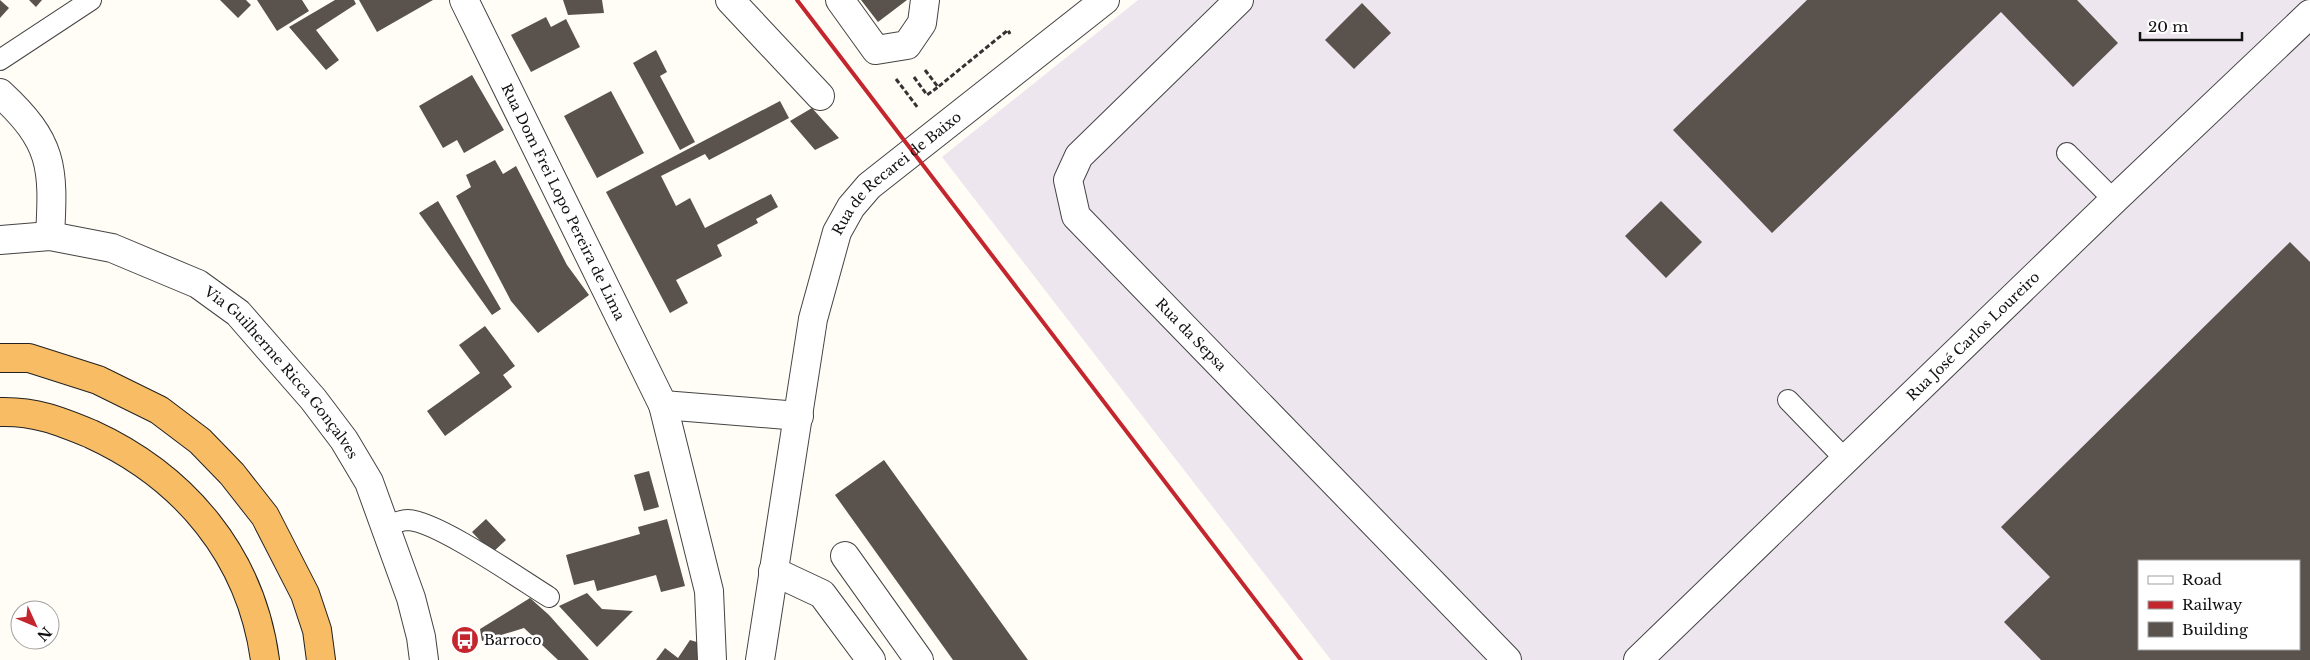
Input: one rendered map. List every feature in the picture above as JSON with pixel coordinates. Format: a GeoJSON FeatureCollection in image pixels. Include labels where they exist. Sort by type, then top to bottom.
{"type":"FeatureCollection","features":[{"type":"Feature","properties":{"kind":"highway"},"geometry":{"type":"LineString","coordinates":[[0,358],[29,358],[98,380],[159,410],[200,441],[232,474],[265,516],[305,594],[317,630],[321,660]]}},
{"type":"Feature","properties":{"kind":"highway"},"geometry":{"type":"LineString","coordinates":[[0,412],[52,418],[119,447],[155,471],[186,496],[220,538],[244,582],[261,628],[265,660]]}},
{"type":"Feature","properties":{"kind":"street"},"geometry":{"type":"LineString","coordinates":[[730,0],[820,96]]}},
{"type":"Feature","properties":{"kind":"street"},"geometry":{"type":"LineString","coordinates":[[840,0],[876,50],[907,45],[923,11]]}},
{"type":"Feature","properties":{"kind":"street","name":"Rua de Recarei de Baixo"},"geometry":{"type":"LineString","coordinates":[[799,416],[813,319],[837,232],[851,207],[869,186],[1105,0]]}},
{"type":"Feature","properties":{"kind":"street","name":"Rua da Sepsa"},"geometry":{"type":"LineString","coordinates":[[1239,0],[1079,156],[1068,180],[1076,216],[1507,660]]}},
{"type":"Feature","properties":{"kind":"street","name":"Rua Dom Frei Lopo Pereira de Lima"},"geometry":{"type":"LineString","coordinates":[[472,3],[663,405],[709,591],[712,660]]}},
{"type":"Feature","properties":{"kind":"street","name":"Rua José Carlos Loureiro"},"geometry":{"type":"LineString","coordinates":[[1638,660],[2114,200],[2310,14]]}},
{"type":"Feature","properties":{"kind":"street"},"geometry":{"type":"LineString","coordinates":[[0,93],[29,122],[41,139],[49,161],[52,200],[50,236]]}},
{"type":"Feature","properties":{"kind":"street","name":"Via Guilherme Ricca Gonçalves"},"geometry":{"type":"LineString","coordinates":[[0,240],[50,236],[112,248],[198,284],[238,313],[313,398],[344,440],[369,482],[411,598],[422,638],[424,660]]}},
{"type":"Feature","properties":{"kind":"street"},"geometry":{"type":"LineString","coordinates":[[663,405],[799,416],[760,660]]}},
{"type":"Feature","properties":{"kind":"street"},"geometry":{"type":"LineString","coordinates":[[845,556],[919,660]]}},
{"type":"Feature","properties":{"kind":"street"},"geometry":{"type":"LineString","coordinates":[[773,571],[822,594],[870,660]]}},
{"type":"Feature","properties":{"kind":"lane"},"geometry":{"type":"LineString","coordinates":[[0,60],[91,0]]}},
{"type":"Feature","properties":{"kind":"lane"},"geometry":{"type":"LineString","coordinates":[[2068,153],[2114,200]]}},
{"type":"Feature","properties":{"kind":"lane"},"geometry":{"type":"LineString","coordinates":[[1788,400],[1846,460]]}},
{"type":"Feature","properties":{"kind":"lane"},"geometry":{"type":"LineString","coordinates":[[386,526],[407,520],[432,527],[465,545],[548,597]]}},
{"type":"Feature","properties":{"kind":"path"},"geometry":{"type":"LineString","coordinates":[[913,74],[928,94],[938,87]]}},
{"type":"Feature","properties":{"kind":"path"},"geometry":{"type":"LineString","coordinates":[[895,77],[922,112],[932,138]]}},
{"type":"Feature","properties":{"kind":"shaded area"},"geometry":{"type":"Polygon","coordinates":[[[1138,0],[2310,0],[2310,660],[1331,660],[942,157],[1138,0]]]}},
{"type":"Feature","properties":{"kind":"building"},"geometry":{"type":"Polygon","coordinates":[[[0,0],[9,8],[0,18],[0,0]]]}},
{"type":"Feature","properties":{"kind":"building"},"geometry":{"type":"Polygon","coordinates":[[[29,0],[42,0],[36,7],[29,0]]]}},
{"type":"Feature","properties":{"kind":"building"},"geometry":{"type":"Polygon","coordinates":[[[220,0],[246,0],[251,5],[238,18],[220,0]]]}},
{"type":"Feature","properties":{"kind":"building"},"geometry":{"type":"Polygon","coordinates":[[[257,0],[302,0],[309,11],[277,31],[257,0]]]}},
{"type":"Feature","properties":{"kind":"building"},"geometry":{"type":"Polygon","coordinates":[[[335,0],[354,0],[356,4],[316,30],[339,60],[326,70],[289,27],[335,0]]]}},
{"type":"Feature","properties":{"kind":"building"},"geometry":{"type":"Polygon","coordinates":[[[359,0],[433,0],[377,32],[359,0]]]}},
{"type":"Feature","properties":{"kind":"building"},"geometry":{"type":"Polygon","coordinates":[[[563,0],[602,0],[604,13],[568,15],[563,0]]]}},
{"type":"Feature","properties":{"kind":"building"},"geometry":{"type":"Polygon","coordinates":[[[861,0],[907,0],[878,22],[861,0]]]}},
{"type":"Feature","properties":{"kind":"building"},"geometry":{"type":"Polygon","coordinates":[[[1807,0],[2077,0],[2118,43],[2073,87],[2001,12],[1772,233],[1673,130],[1807,0]]]}},
{"type":"Feature","properties":{"kind":"building"},"geometry":{"type":"Polygon","coordinates":[[[1362,3],[1391,33],[1354,69],[1325,40],[1362,3]]]}},
{"type":"Feature","properties":{"kind":"building"},"geometry":{"type":"Polygon","coordinates":[[[546,17],[551,27],[566,19],[580,47],[531,72],[511,35],[546,17]]]}},
{"type":"Feature","properties":{"kind":"building"},"geometry":{"type":"Polygon","coordinates":[[[656,50],[667,72],[660,76],[695,142],[680,150],[633,63],[656,50]]]}},
{"type":"Feature","properties":{"kind":"building"},"geometry":{"type":"Polygon","coordinates":[[[472,75],[504,130],[464,153],[457,140],[443,148],[419,106],[472,75]]]}},
{"type":"Feature","properties":{"kind":"building"},"geometry":{"type":"Polygon","coordinates":[[[611,91],[644,153],[597,178],[564,116],[611,91]]]}},
{"type":"Feature","properties":{"kind":"building"},"geometry":{"type":"Polygon","coordinates":[[[780,101],[789,118],[709,160],[705,154],[661,176],[676,206],[690,198],[705,228],[771,194],[778,207],[756,219],[758,223],[717,245],[722,256],[676,280],[688,303],[670,313],[606,192],[780,101]]]}},
{"type":"Feature","properties":{"kind":"building"},"geometry":{"type":"Polygon","coordinates":[[[812,108],[839,138],[815,150],[790,121],[812,108]]]}},
{"type":"Feature","properties":{"kind":"building"},"geometry":{"type":"Polygon","coordinates":[[[495,160],[503,174],[516,166],[567,265],[589,295],[538,333],[511,301],[456,196],[471,187],[466,175],[495,160]]]}},
{"type":"Feature","properties":{"kind":"building"},"geometry":{"type":"Polygon","coordinates":[[[438,201],[501,309],[492,315],[419,213],[438,201]]]}},
{"type":"Feature","properties":{"kind":"building"},"geometry":{"type":"Polygon","coordinates":[[[1661,201],[1702,242],[1666,278],[1625,236],[1661,201]]]}},
{"type":"Feature","properties":{"kind":"building"},"geometry":{"type":"Polygon","coordinates":[[[2290,242],[2310,262],[2310,660],[2041,660],[2004,622],[2050,577],[2001,527],[2290,242]]]}},
{"type":"Feature","properties":{"kind":"building"},"geometry":{"type":"Polygon","coordinates":[[[485,326],[515,366],[503,375],[512,387],[445,436],[427,411],[480,373],[459,345],[485,326]]]}},
{"type":"Feature","properties":{"kind":"building"},"geometry":{"type":"Polygon","coordinates":[[[884,460],[1028,660],[953,660],[835,495],[884,460]]]}},
{"type":"Feature","properties":{"kind":"building"},"geometry":{"type":"Polygon","coordinates":[[[649,471],[659,507],[644,511],[634,475],[649,471]]]}},
{"type":"Feature","properties":{"kind":"building"},"geometry":{"type":"Polygon","coordinates":[[[486,519],[506,540],[492,553],[472,532],[486,519]]]}},
{"type":"Feature","properties":{"kind":"building"},"geometry":{"type":"Polygon","coordinates":[[[667,519],[685,586],[661,592],[656,575],[597,591],[594,580],[574,585],[566,555],[640,534],[638,527],[667,519]]]}},
{"type":"Feature","properties":{"kind":"building"},"geometry":{"type":"Polygon","coordinates":[[[587,593],[602,609],[633,611],[597,647],[559,606],[587,593]]]}},
{"type":"Feature","properties":{"kind":"building"},"geometry":{"type":"Polygon","coordinates":[[[530,598],[549,615],[589,660],[558,660],[524,628],[482,641],[480,629],[530,598]]]}},
{"type":"Feature","properties":{"kind":"building"},"geometry":{"type":"Polygon","coordinates":[[[690,640],[700,643],[702,660],[656,660],[665,648],[678,658],[690,640]]]}},
{"type":"Feature","properties":{"kind":"railway"},"geometry":{"type":"LineString","coordinates":[[797,0],[1301,660]]}},
{"type":"Feature","properties":{"kind":"place","name":"Barroco"},"geometry":{"type":"Point","coordinates":[465,640]}}]}
